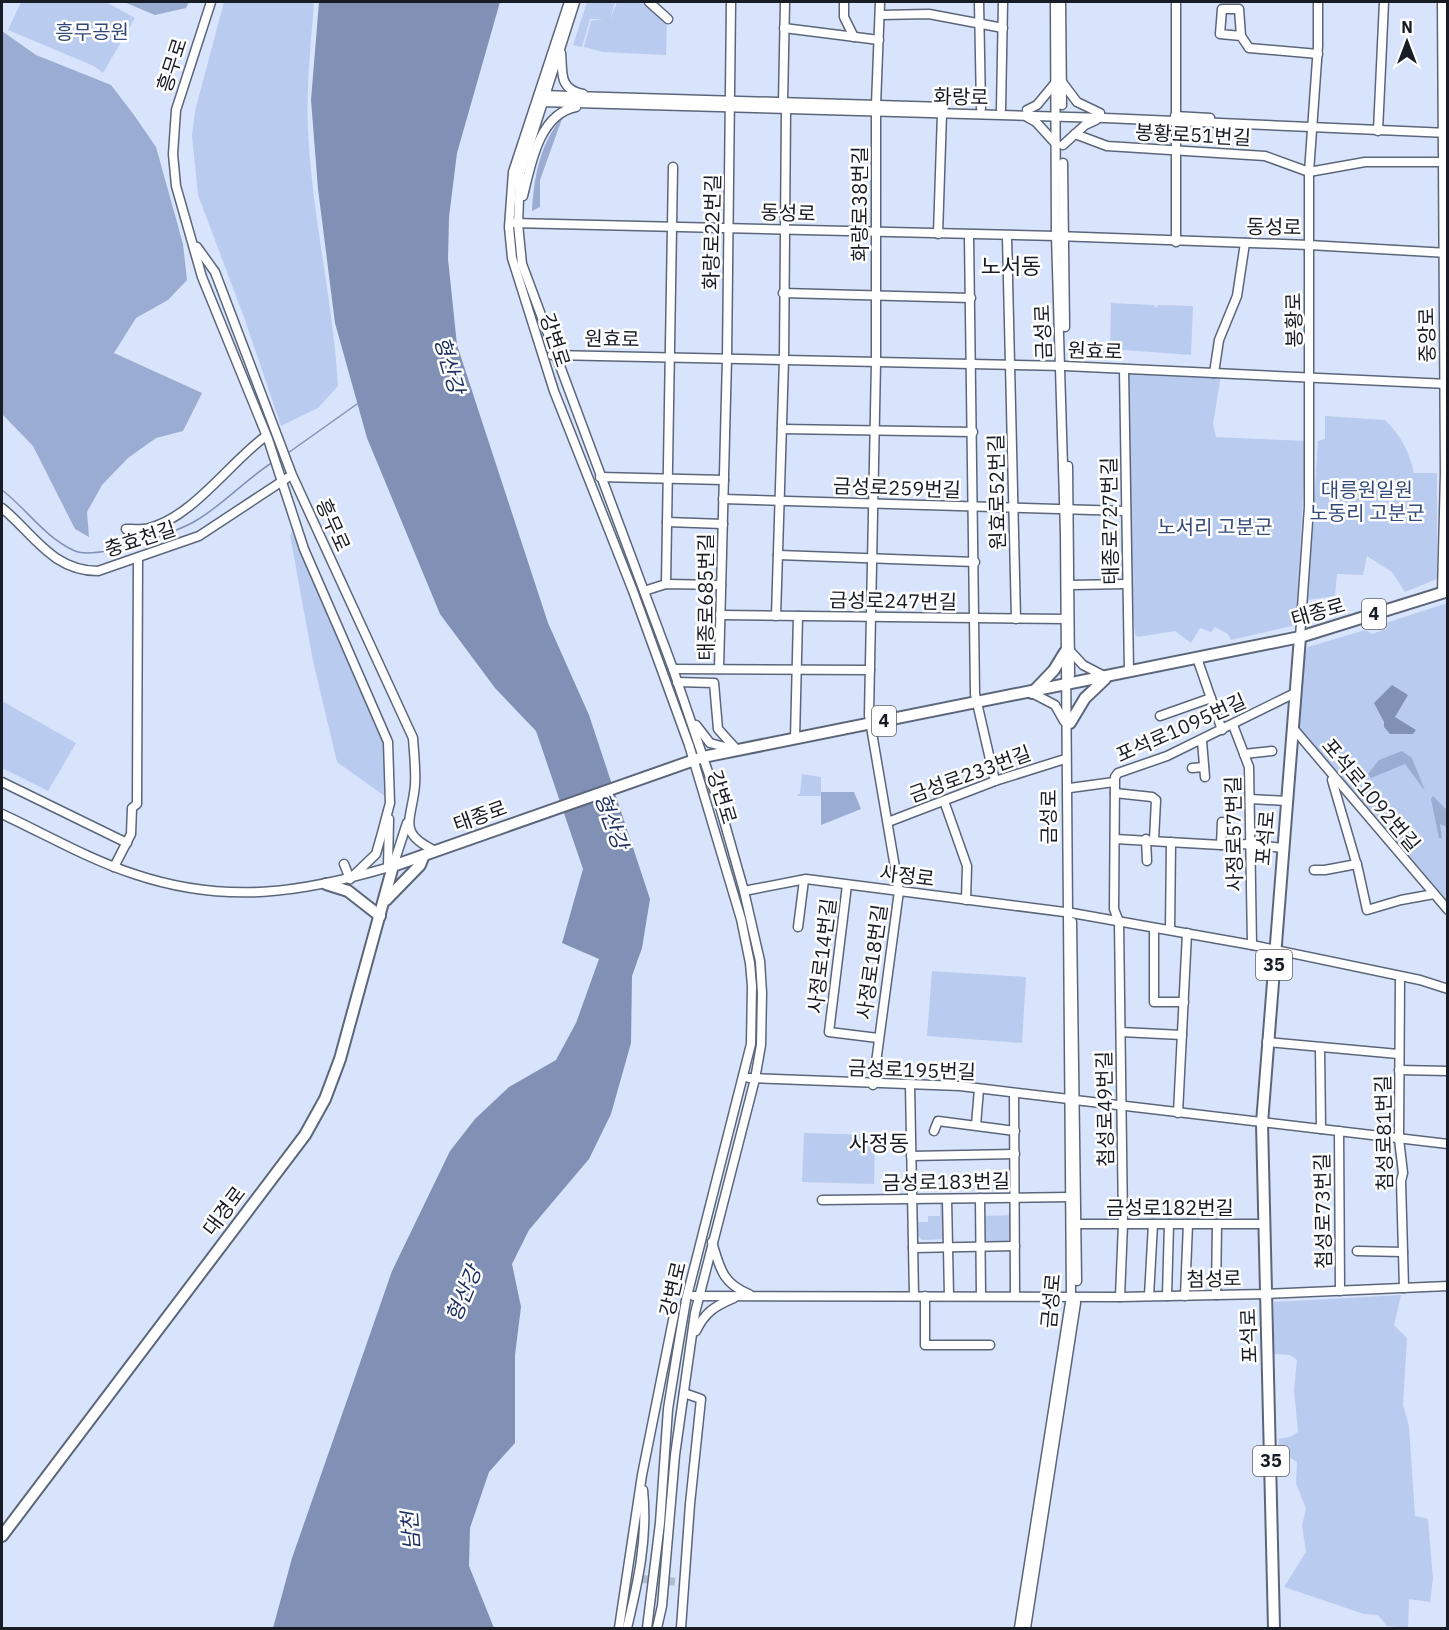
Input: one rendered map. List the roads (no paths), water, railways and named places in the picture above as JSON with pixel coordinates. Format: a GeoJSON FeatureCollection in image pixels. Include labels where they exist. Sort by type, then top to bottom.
{"type":"FeatureCollection","features":[{"type":"Feature","properties":{"kind":"main road","name":"태종로"},"geometry":{"type":"LineString","coordinates":[[391,868],[693,760],[1300,637],[1445,592]]}},
{"type":"Feature","properties":{"kind":"main road","name":"포석로"},"geometry":{"type":"LineString","coordinates":[[1274,1629],[1262,1123],[1300,637]]}},
{"type":"Feature","properties":{"kind":"main road"},"geometry":{"type":"LineString","coordinates":[[1032,693],[1068,652]]}},
{"type":"Feature","properties":{"kind":"main road"},"geometry":{"type":"LineString","coordinates":[[1068,723],[1084,698],[1107,677]]}},
{"type":"Feature","properties":{"kind":"main road"},"geometry":{"type":"LineString","coordinates":[[384,903],[420,865],[424,855]]}},
{"type":"Feature","properties":{"kind":"main road","name":"대경로"},"geometry":{"type":"LineString","coordinates":[[2,1536],[305,1135],[326,1099],[340,1059],[384,903],[391,868]]}},
{"type":"Feature","properties":{"kind":"main road"},"geometry":{"type":"LineString","coordinates":[[326,884],[348,891],[380,916]]}},
{"type":"Feature","properties":{"kind":"street","name":"흥무로"},"geometry":{"type":"LineString","coordinates":[[211,2],[183,82],[174,128],[176,186],[181,210],[195,244],[202,278],[278,467],[304,549],[388,742],[391,868]]}},
{"type":"Feature","properties":{"kind":"street","name":"강변로"},"geometry":{"type":"LineString","coordinates":[[569,2],[520,174],[519,209],[514,224],[522,264],[554,354],[688,712],[693,760],[741,919],[750,963],[751,1044],[688,1295],[668,1409],[660,1523],[647,1629]]}},
{"type":"Feature","properties":{"kind":"street","name":"강변로"},"geometry":{"type":"LineString","coordinates":[[575,2],[560,51],[513,172],[512,258],[543,357],[744,891],[760,961],[763,1019],[761,1046],[754,1079],[698,1296],[675,1455],[662,1606],[657,1629]]}},
{"type":"Feature","properties":{"kind":"street"},"geometry":{"type":"LineString","coordinates":[[649,2],[668,20]]}},
{"type":"Feature","properties":{"kind":"street","name":"화랑로22번길"},"geometry":{"type":"LineString","coordinates":[[727,358],[731,2]]}},
{"type":"Feature","properties":{"kind":"street"},"geometry":{"type":"LineString","coordinates":[[776,616],[784,359],[785,2]]}},
{"type":"Feature","properties":{"kind":"street"},"geometry":{"type":"LineString","coordinates":[[844,2],[844,17],[854,37]]}},
{"type":"Feature","properties":{"kind":"street","name":"화랑로38번길"},"geometry":{"type":"LineString","coordinates":[[870,617],[874,504],[880,2]]}},
{"type":"Feature","properties":{"kind":"street"},"geometry":{"type":"LineString","coordinates":[[979,2],[981,108]]}},
{"type":"Feature","properties":{"kind":"street"},"geometry":{"type":"LineString","coordinates":[[1001,109],[1004,2]]}},
{"type":"Feature","properties":{"kind":"street","name":"금성로"},"geometry":{"type":"LineString","coordinates":[[1055,2],[1059,82]]}},
{"type":"Feature","properties":{"kind":"street","name":"금성로"},"geometry":{"type":"LineString","coordinates":[[1026,1629],[1074,1296],[1077,1224],[1072,1100],[1068,743],[1071,585],[1060,236],[1061,2]]}},
{"type":"Feature","properties":{"kind":"street"},"geometry":{"type":"LineString","coordinates":[[1176,2],[1176,242]]}},
{"type":"Feature","properties":{"kind":"street","name":"봉황로"},"geometry":{"type":"LineString","coordinates":[[1300,637],[1309,507],[1311,378],[1309,172],[1318,54],[1318,2]]}},
{"type":"Feature","properties":{"kind":"street"},"geometry":{"type":"LineString","coordinates":[[1379,129],[1384,2]]}},
{"type":"Feature","properties":{"kind":"street","name":"중앙로"},"geometry":{"type":"LineString","coordinates":[[1442,2],[1445,77],[1445,592]]}},
{"type":"Feature","properties":{"kind":"street"},"geometry":{"type":"LineString","coordinates":[[880,15],[929,14],[1003,28]]}},
{"type":"Feature","properties":{"kind":"street"},"geometry":{"type":"LineString","coordinates":[[784,28],[879,40]]}},
{"type":"Feature","properties":{"kind":"street"},"geometry":{"type":"LineString","coordinates":[[1241,36],[1249,48],[1318,54]]}},
{"type":"Feature","properties":{"kind":"street"},"geometry":{"type":"LineString","coordinates":[[560,51],[560,73],[565,84],[576,93],[595,97]]}},
{"type":"Feature","properties":{"kind":"street"},"geometry":{"type":"LineString","coordinates":[[1059,82],[1077,102],[1103,116],[1085,125],[1060,145],[1026,112],[1037,105],[1059,82]]}},
{"type":"Feature","properties":{"kind":"street","name":"화랑로"},"geometry":{"type":"LineString","coordinates":[[540,98],[595,97],[729,105]]}},
{"type":"Feature","properties":{"kind":"street","name":"화랑로"},"geometry":{"type":"LineString","coordinates":[[540,98],[602,104],[784,106],[942,113],[1026,112]]}},
{"type":"Feature","properties":{"kind":"street"},"geometry":{"type":"LineString","coordinates":[[519,209],[533,156],[549,123],[563,109],[602,104]]}},
{"type":"Feature","properties":{"kind":"street","name":"화랑로"},"geometry":{"type":"LineString","coordinates":[[877,109],[981,108],[1059,114],[1445,131]]}},
{"type":"Feature","properties":{"kind":"street"},"geometry":{"type":"LineString","coordinates":[[938,234],[942,113]]}},
{"type":"Feature","properties":{"kind":"street","name":"봉황로51번길"},"geometry":{"type":"LineString","coordinates":[[1075,134],[1107,146],[1265,156],[1309,172]]}},
{"type":"Feature","properties":{"kind":"street"},"geometry":{"type":"LineString","coordinates":[[1309,172],[1365,162],[1445,162]]}},
{"type":"Feature","properties":{"kind":"street"},"geometry":{"type":"LineString","coordinates":[[666,584],[673,167]]}},
{"type":"Feature","properties":{"kind":"street","name":"동성로"},"geometry":{"type":"LineString","coordinates":[[514,224],[672,226],[1007,237],[1060,236],[1176,242],[1309,244],[1445,253]]}},
{"type":"Feature","properties":{"kind":"street"},"geometry":{"type":"LineString","coordinates":[[969,236],[978,704],[995,781]]}},
{"type":"Feature","properties":{"kind":"street","name":"원효로52번길"},"geometry":{"type":"LineString","coordinates":[[1007,237],[1016,619]]}},
{"type":"Feature","properties":{"kind":"street"},"geometry":{"type":"LineString","coordinates":[[1214,373],[1219,340],[1237,296],[1245,243]]}},
{"type":"Feature","properties":{"kind":"street","name":"흥무로"},"geometry":{"type":"LineString","coordinates":[[195,244],[215,272],[292,475],[413,738],[415,783],[407,823],[391,868]]}},
{"type":"Feature","properties":{"kind":"street"},"geometry":{"type":"LineString","coordinates":[[783,293],[971,298]]}},
{"type":"Feature","properties":{"kind":"street","name":"원효로"},"geometry":{"type":"LineString","coordinates":[[543,357],[554,354],[670,356],[1063,366],[1446,384]]}},
{"type":"Feature","properties":{"kind":"street","name":"태종로685번길"},"geometry":{"type":"LineString","coordinates":[[727,358],[719,669],[795,669]]}},
{"type":"Feature","properties":{"kind":"street","name":"태종로727번길"},"geometry":{"type":"LineString","coordinates":[[1124,369],[1125,511],[1130,672]]}},
{"type":"Feature","properties":{"kind":"street"},"geometry":{"type":"LineString","coordinates":[[782,429],[973,432]]}},
{"type":"Feature","properties":{"kind":"street"},"geometry":{"type":"LineString","coordinates":[[126,530],[150,528],[168,519],[198,499],[250,447],[267,438]]}},
{"type":"Feature","properties":{"kind":"street","name":"충효천길"},"geometry":{"type":"LineString","coordinates":[[2,508],[42,549],[83,570],[98,571],[199,536],[292,475]]}},
{"type":"Feature","properties":{"kind":"street"},"geometry":{"type":"LineString","coordinates":[[600,477],[724,480]]}},
{"type":"Feature","properties":{"kind":"street","name":"금성로259번길"},"geometry":{"type":"LineString","coordinates":[[723,500],[1067,509]]}},
{"type":"Feature","properties":{"kind":"street"},"geometry":{"type":"LineString","coordinates":[[1067,509],[1125,511]]}},
{"type":"Feature","properties":{"kind":"street","name":"금성로"},"geometry":{"type":"LineString","coordinates":[[1067,509],[1065,619],[1068,652]]}},
{"type":"Feature","properties":{"kind":"street","name":"태종로685번길"},"geometry":{"type":"LineString","coordinates":[[667,522],[723,524]]}},
{"type":"Feature","properties":{"kind":"street"},"geometry":{"type":"LineString","coordinates":[[778,555],[975,562]]}},
{"type":"Feature","properties":{"kind":"street"},"geometry":{"type":"LineString","coordinates":[[114,867],[131,834],[132,808],[137,804],[138,558]]}},
{"type":"Feature","properties":{"kind":"street"},"geometry":{"type":"LineString","coordinates":[[644,591],[666,584],[721,585]]}},
{"type":"Feature","properties":{"kind":"street"},"geometry":{"type":"LineString","coordinates":[[1071,585],[1127,584]]}},
{"type":"Feature","properties":{"kind":"street","name":"금성로247번길"},"geometry":{"type":"LineString","coordinates":[[720,615],[1065,619]]}},
{"type":"Feature","properties":{"kind":"street"},"geometry":{"type":"LineString","coordinates":[[795,739],[798,616]]}},
{"type":"Feature","properties":{"kind":"street","name":"사정로18번길"},"geometry":{"type":"LineString","coordinates":[[870,617],[870,724],[899,891],[873,1085]]}},
{"type":"Feature","properties":{"kind":"street"},"geometry":{"type":"LineString","coordinates":[[1068,652],[1083,665],[1107,677]]}},
{"type":"Feature","properties":{"kind":"street"},"geometry":{"type":"LineString","coordinates":[[1197,658],[1222,730]]}},
{"type":"Feature","properties":{"kind":"street"},"geometry":{"type":"LineString","coordinates":[[673,669],[719,669]]}},
{"type":"Feature","properties":{"kind":"street"},"geometry":{"type":"LineString","coordinates":[[795,669],[870,670]]}},
{"type":"Feature","properties":{"kind":"street"},"geometry":{"type":"LineString","coordinates":[[677,682],[714,683],[718,729],[737,750]]}},
{"type":"Feature","properties":{"kind":"street"},"geometry":{"type":"LineString","coordinates":[[1032,693],[1055,705],[1068,723]]}},
{"type":"Feature","properties":{"kind":"street","name":"포석로1095번길"},"geometry":{"type":"LineString","coordinates":[[1119,922],[1114,909],[1114,782],[1118,773],[1202,741],[1295,693]]}},
{"type":"Feature","properties":{"kind":"street"},"geometry":{"type":"LineString","coordinates":[[1160,716],[1211,698]]}},
{"type":"Feature","properties":{"kind":"street"},"geometry":{"type":"LineString","coordinates":[[688,712],[710,743],[737,750]]}},
{"type":"Feature","properties":{"kind":"street","name":"사정로57번길"},"geometry":{"type":"LineString","coordinates":[[1233,725],[1249,767],[1252,945]]}},
{"type":"Feature","properties":{"kind":"street","name":"포석로1092번길"},"geometry":{"type":"LineString","coordinates":[[1293,728],[1448,910]]}},
{"type":"Feature","properties":{"kind":"street"},"geometry":{"type":"LineString","coordinates":[[1202,741],[1205,777]]}},
{"type":"Feature","properties":{"kind":"street","name":"금성로"},"geometry":{"type":"LineString","coordinates":[[1068,743],[1065,759],[1070,913]]}},
{"type":"Feature","properties":{"kind":"street"},"geometry":{"type":"LineString","coordinates":[[1244,754],[1272,751]]}},
{"type":"Feature","properties":{"kind":"street","name":"금성로233번길"},"geometry":{"type":"LineString","coordinates":[[888,822],[995,781],[1065,759]]}},
{"type":"Feature","properties":{"kind":"street"},"geometry":{"type":"LineString","coordinates":[[1192,768],[1204,767]]}},
{"type":"Feature","properties":{"kind":"street"},"geometry":{"type":"LineString","coordinates":[[1331,775],[1357,864],[1367,910],[1403,899],[1434,894]]}},
{"type":"Feature","properties":{"kind":"street"},"geometry":{"type":"LineString","coordinates":[[2,782],[127,843]]}},
{"type":"Feature","properties":{"kind":"street"},"geometry":{"type":"LineString","coordinates":[[1070,788],[1114,782]]}},
{"type":"Feature","properties":{"kind":"street"},"geometry":{"type":"LineString","coordinates":[[1115,794],[1152,797],[1156,800],[1147,861]]}},
{"type":"Feature","properties":{"kind":"street"},"geometry":{"type":"LineString","coordinates":[[1250,799],[1286,801]]}},
{"type":"Feature","properties":{"kind":"street"},"geometry":{"type":"LineString","coordinates":[[944,801],[967,866],[966,900]]}},
{"type":"Feature","properties":{"kind":"street","name":"흥무로"},"geometry":{"type":"LineString","coordinates":[[350,879],[376,854],[390,803]]}},
{"type":"Feature","properties":{"kind":"street","name":"태종로"},"geometry":{"type":"LineString","coordinates":[[2,814],[114,867],[162,883],[222,893],[273,893],[350,879],[391,868]]}},
{"type":"Feature","properties":{"kind":"street"},"geometry":{"type":"LineString","coordinates":[[1221,845],[1222,822]]}},
{"type":"Feature","properties":{"kind":"street"},"geometry":{"type":"LineString","coordinates":[[407,823],[412,835],[419,843],[436,851]]}},
{"type":"Feature","properties":{"kind":"street"},"geometry":{"type":"LineString","coordinates":[[1115,839],[1150,839],[1221,845],[1250,844],[1282,848]]}},
{"type":"Feature","properties":{"kind":"street"},"geometry":{"type":"LineString","coordinates":[[1170,930],[1171,842]]}},
{"type":"Feature","properties":{"kind":"street"},"geometry":{"type":"LineString","coordinates":[[344,864],[350,879]]}},
{"type":"Feature","properties":{"kind":"street"},"geometry":{"type":"LineString","coordinates":[[1314,870],[1357,864]]}},
{"type":"Feature","properties":{"kind":"street"},"geometry":{"type":"LineString","coordinates":[[798,927],[804,880]]}},
{"type":"Feature","properties":{"kind":"street","name":"사정로"},"geometry":{"type":"LineString","coordinates":[[744,891],[804,880],[1070,913],[1252,945],[1420,980],[1448,989]]}},
{"type":"Feature","properties":{"kind":"street","name":"사정로14번길"},"geometry":{"type":"LineString","coordinates":[[829,1032],[847,885]]}},
{"type":"Feature","properties":{"kind":"street","name":"첨성로49번길"},"geometry":{"type":"LineString","coordinates":[[1119,922],[1123,1224],[1120,1297]]}},
{"type":"Feature","properties":{"kind":"street"},"geometry":{"type":"LineString","coordinates":[[1154,928],[1154,1002],[1184,1002]]}},
{"type":"Feature","properties":{"kind":"street"},"geometry":{"type":"LineString","coordinates":[[1178,1113],[1187,933]]}},
{"type":"Feature","properties":{"kind":"street"},"geometry":{"type":"LineString","coordinates":[[750,963],[760,961]]}},
{"type":"Feature","properties":{"kind":"street","name":"첨성로81번길"},"geometry":{"type":"LineString","coordinates":[[1400,977],[1399,1139],[1403,1173],[1401,1181],[1404,1288]]}},
{"type":"Feature","properties":{"kind":"street","name":"사정로18번길"},"geometry":{"type":"LineString","coordinates":[[829,1032],[878,1038]]}},
{"type":"Feature","properties":{"kind":"street"},"geometry":{"type":"LineString","coordinates":[[1120,1032],[1182,1036]]}},
{"type":"Feature","properties":{"kind":"street"},"geometry":{"type":"LineString","coordinates":[[1267,1042],[1320,1049],[1398,1054]]}},
{"type":"Feature","properties":{"kind":"street"},"geometry":{"type":"LineString","coordinates":[[1320,1049],[1321,1129]]}},
{"type":"Feature","properties":{"kind":"street"},"geometry":{"type":"LineString","coordinates":[[1399,1070],[1448,1071]]}},
{"type":"Feature","properties":{"kind":"street","name":"금성로195번길"},"geometry":{"type":"LineString","coordinates":[[744,1077],[979,1089],[1448,1144]]}},
{"type":"Feature","properties":{"kind":"street"},"geometry":{"type":"LineString","coordinates":[[910,1085],[914,1296]]}},
{"type":"Feature","properties":{"kind":"street"},"geometry":{"type":"LineString","coordinates":[[976,1125],[979,1089]]}},
{"type":"Feature","properties":{"kind":"street"},"geometry":{"type":"LineString","coordinates":[[1014,1093],[1015,1296]]}},
{"type":"Feature","properties":{"kind":"street","name":"금성로"},"geometry":{"type":"LineString","coordinates":[[1019,1629],[1074,1296],[1070,1197],[1072,1100]]}},
{"type":"Feature","properties":{"kind":"street"},"geometry":{"type":"LineString","coordinates":[[934,1131],[938,1121],[1015,1131]]}},
{"type":"Feature","properties":{"kind":"street","name":"첨성로73번길"},"geometry":{"type":"LineString","coordinates":[[1339,1131],[1340,1291]]}},
{"type":"Feature","properties":{"kind":"street"},"geometry":{"type":"LineString","coordinates":[[911,1156],[1015,1154]]}},
{"type":"Feature","properties":{"kind":"street","name":"금성로183번길"},"geometry":{"type":"LineString","coordinates":[[822,1200],[1070,1197]]}},
{"type":"Feature","properties":{"kind":"street"},"geometry":{"type":"LineString","coordinates":[[980,1198],[981,1296]]}},
{"type":"Feature","properties":{"kind":"street"},"geometry":{"type":"LineString","coordinates":[[947,1199],[949,1296]]}},
{"type":"Feature","properties":{"kind":"street","name":"금성로182번길"},"geometry":{"type":"LineString","coordinates":[[1077,1224],[1263,1224]]}},
{"type":"Feature","properties":{"kind":"street"},"geometry":{"type":"LineString","coordinates":[[1149,1296],[1152,1224]]}},
{"type":"Feature","properties":{"kind":"street"},"geometry":{"type":"LineString","coordinates":[[1167,1296],[1169,1224]]}},
{"type":"Feature","properties":{"kind":"street"},"geometry":{"type":"LineString","coordinates":[[1185,1296],[1188,1224]]}},
{"type":"Feature","properties":{"kind":"street"},"geometry":{"type":"LineString","coordinates":[[1216,1295],[1217,1224]]}},
{"type":"Feature","properties":{"kind":"street"},"geometry":{"type":"LineString","coordinates":[[712,1242],[717,1266],[734,1288],[755,1296]]}},
{"type":"Feature","properties":{"kind":"street"},"geometry":{"type":"LineString","coordinates":[[914,1248],[1015,1246]]}},
{"type":"Feature","properties":{"kind":"street"},"geometry":{"type":"LineString","coordinates":[[1357,1251],[1403,1252]]}},
{"type":"Feature","properties":{"kind":"street","name":"첨성로"},"geometry":{"type":"LineString","coordinates":[[688,1295],[1120,1297],[1265,1294],[1448,1286]]}},
{"type":"Feature","properties":{"kind":"street"},"geometry":{"type":"LineString","coordinates":[[692,1340],[703,1315],[715,1306],[737,1296]]}},
{"type":"Feature","properties":{"kind":"street"},"geometry":{"type":"LineString","coordinates":[[925,1296],[926,1345],[990,1345]]}},
{"type":"Feature","properties":{"kind":"street"},"geometry":{"type":"LineString","coordinates":[[619,1629],[642,1475],[674,1315]]}},
{"type":"Feature","properties":{"kind":"street"},"geometry":{"type":"LineString","coordinates":[[681,1629],[681,1582],[701,1399],[684,1393]]}},
{"type":"Feature","properties":{"kind":"street"},"geometry":{"type":"LineString","coordinates":[[627,1629],[641,1578],[646,1522],[642,1475]]}},
{"type":"Feature","properties":{"kind":"water"},"geometry":{"type":"Polygon","coordinates":[[[319,2],[500,2],[457,153],[449,217],[448,259],[457,345],[548,623],[589,715],[650,899],[642,948],[632,976],[631,1043],[611,1114],[589,1159],[529,1230],[512,1264],[521,1307],[515,1355],[515,1443],[489,1472],[470,1528],[469,1566],[494,1628],[273,1628],[292,1558],[392,1271],[450,1151],[475,1119],[509,1087],[556,1060],[576,1023],[599,959],[562,943],[583,869],[536,731],[495,688],[440,614],[367,438],[335,323],[318,189],[311,100],[319,2]]]}},
{"type":"Feature","properties":{"kind":"water"},"geometry":{"type":"Polygon","coordinates":[[[1392,685],[1408,695],[1395,717],[1416,730],[1413,734],[1390,734],[1384,727],[1384,722],[1374,703],[1392,685]]]}},
{"type":"Feature","properties":{"kind":"waterway"},"geometry":{"type":"LineString","coordinates":[[288,453],[357,404]]}},
{"type":"Feature","properties":{"kind":"waterway"},"geometry":{"type":"LineString","coordinates":[[2,490],[45,531],[64,545],[85,553],[100,552],[155,538],[197,520],[273,462]]}},
{"type":"Feature","properties":{"kind":"tunnel"},"geometry":{"type":"LineString","coordinates":[[643,1579],[679,1582]]}},
{"type":"Feature","properties":{"kind":"district","name":"노서동"},"geometry":{"type":"Point","coordinates":[1011,266]}},
{"type":"Feature","properties":{"kind":"district","name":"사정동"},"geometry":{"type":"Point","coordinates":[879,1143]}},
{"type":"Feature","properties":{"kind":"park label","name":"흥무공원"},"geometry":{"type":"Point","coordinates":[92,32]}},
{"type":"Feature","properties":{"kind":"park label","name":"대릉원일원 노동리 고분군"},"geometry":{"type":"Point","coordinates":[1367,502]}},
{"type":"Feature","properties":{"kind":"park label","name":"노서리 고분군"},"geometry":{"type":"Point","coordinates":[1215,527]}},
{"type":"Feature","properties":{"kind":"water label","name":"형산강"},"geometry":{"type":"Point","coordinates":[449,365]}},
{"type":"Feature","properties":{"kind":"water label","name":"형산강"},"geometry":{"type":"Point","coordinates":[611,821]}},
{"type":"Feature","properties":{"kind":"water label","name":"형산강"},"geometry":{"type":"Point","coordinates":[464,1294]}},
{"type":"Feature","properties":{"kind":"water label","name":"남천"},"geometry":{"type":"Point","coordinates":[411,1531]}}]}
